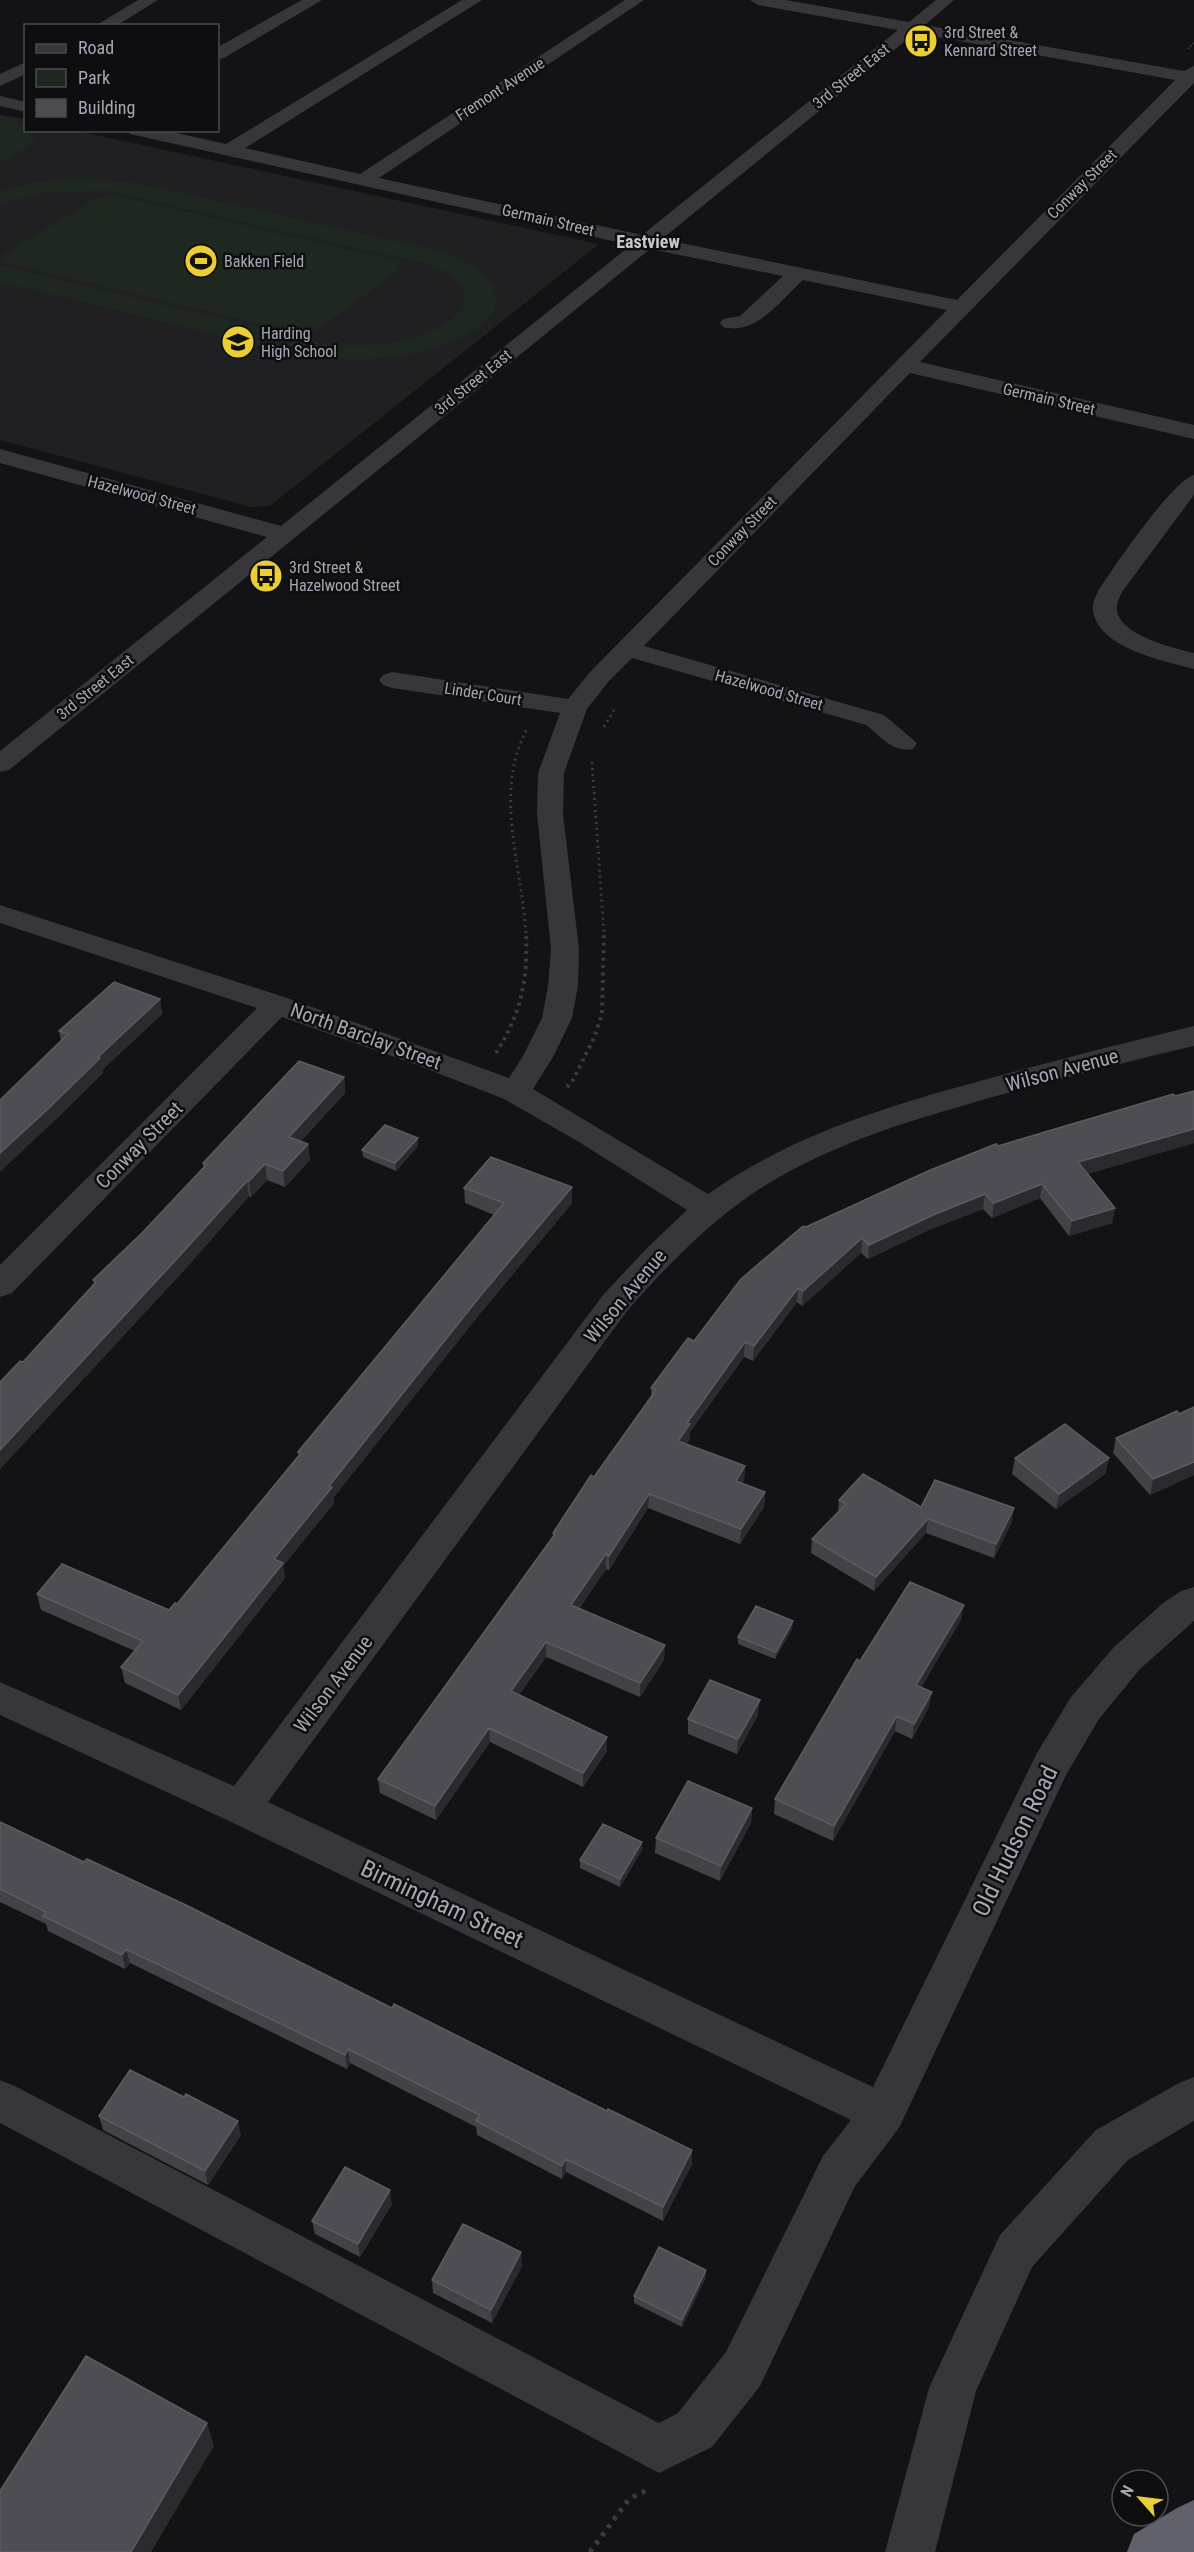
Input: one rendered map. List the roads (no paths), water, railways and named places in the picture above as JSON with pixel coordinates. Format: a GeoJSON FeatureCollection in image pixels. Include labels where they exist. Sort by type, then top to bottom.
{"type":"FeatureCollection","features":[{"type":"Feature","properties":{"kind":"highway"},"geometry":{"type":"LineString","coordinates":[[1152,2552],[1194,2525]]}},
{"type":"Feature","properties":{"kind":"street"},"geometry":{"type":"LineString","coordinates":[[107,24],[150,0]]}},
{"type":"Feature","properties":{"kind":"street"},"geometry":{"type":"LineString","coordinates":[[219,53],[314,0]]}},
{"type":"Feature","properties":{"kind":"street"},"geometry":{"type":"LineString","coordinates":[[228,151],[474,0]]}},
{"type":"Feature","properties":{"kind":"street","name":"Fremont Avenue"},"geometry":{"type":"LineString","coordinates":[[365,179],[636,0]]}},
{"type":"Feature","properties":{"kind":"street"},"geometry":{"type":"LineString","coordinates":[[758,0],[1192,75]]}},
{"type":"Feature","properties":{"kind":"street","name":"3rd Street East"},"geometry":{"type":"LineString","coordinates":[[0,764],[946,0]]}},
{"type":"Feature","properties":{"kind":"street"},"geometry":{"type":"LineString","coordinates":[[0,81],[24,68]]}},
{"type":"Feature","properties":{"kind":"street","name":"Conway Street"},"geometry":{"type":"LineString","coordinates":[[515,1092],[538,1057],[557,1018],[563,986],[566,949],[550,814],[551,773],[575,708],[600,676],[960,307],[1192,75]]}},
{"type":"Feature","properties":{"kind":"street"},"geometry":{"type":"LineString","coordinates":[[0,101],[24,107]]}},
{"type":"Feature","properties":{"kind":"street","name":"Germain Street"},"geometry":{"type":"LineString","coordinates":[[145,132],[960,307]]}},
{"type":"Feature","properties":{"kind":"street"},"geometry":{"type":"LineString","coordinates":[[730,323],[746,321],[799,273]]}},
{"type":"Feature","properties":{"kind":"street","name":"Germain Street"},"geometry":{"type":"LineString","coordinates":[[904,365],[1194,432]]}},
{"type":"Feature","properties":{"kind":"street","name":"Hazelwood Street"},"geometry":{"type":"LineString","coordinates":[[0,456],[284,534]]}},
{"type":"Feature","properties":{"kind":"street"},"geometry":{"type":"LineString","coordinates":[[1194,482],[1177,500],[1110,591],[1105,599],[1104,609],[1112,625],[1129,639],[1146,647],[1194,661]]}},
{"type":"Feature","properties":{"kind":"street","name":"Hazelwood Street"},"geometry":{"type":"LineString","coordinates":[[628,649],[876,720],[904,743]]}},
{"type":"Feature","properties":{"kind":"street","name":"Linder Court"},"geometry":{"type":"LineString","coordinates":[[392,680],[575,708]]}},
{"type":"Feature","properties":{"kind":"street","name":"North Barclay Street"},"geometry":{"type":"LineString","coordinates":[[0,914],[278,1005],[428,1058],[515,1092],[591,1135],[709,1209]]}},
{"type":"Feature","properties":{"kind":"street","name":"Conway Street"},"geometry":{"type":"LineString","coordinates":[[0,1285],[278,1005]]}},
{"type":"Feature","properties":{"kind":"street","name":"Wilson Avenue"},"geometry":{"type":"LineString","coordinates":[[241,1808],[615,1303],[660,1252],[709,1209],[805,1150],[858,1128],[931,1104],[1194,1036]]}},
{"type":"Feature","properties":{"kind":"street","name":"Old Hudson Road"},"geometry":{"type":"LineString","coordinates":[[0,2100],[659,2449],[695,2430],[743,2369],[839,2171],[883,2113],[1051,1765],[1086,1708],[1127,1658],[1176,1614],[1194,1602]]}},
{"type":"Feature","properties":{"kind":"street","name":"Birmingham Street"},"geometry":{"type":"LineString","coordinates":[[0,1698],[241,1808],[883,2113]]}},
{"type":"Feature","properties":{"kind":"street"},"geometry":{"type":"LineString","coordinates":[[910,2552],[954,2388],[1016,2251],[1112,2145],[1194,2097]]}},
{"type":"Feature","properties":{"kind":"place","name":"3rd Street & Kennard Street"},"geometry":{"type":"Point","coordinates":[921,41]}},
{"type":"Feature","properties":{"kind":"place","name":"Bakken Field"},"geometry":{"type":"Point","coordinates":[201,261]}},
{"type":"Feature","properties":{"kind":"place","name":"Harding High School"},"geometry":{"type":"Point","coordinates":[238,342]}},
{"type":"Feature","properties":{"kind":"place","name":"3rd Street & Hazelwood Street"},"geometry":{"type":"Point","coordinates":[266,576]}},
{"type":"Feature","properties":{"kind":"district","name":"Eastview"},"geometry":{"type":"Point","coordinates":[648,241]}}]}
